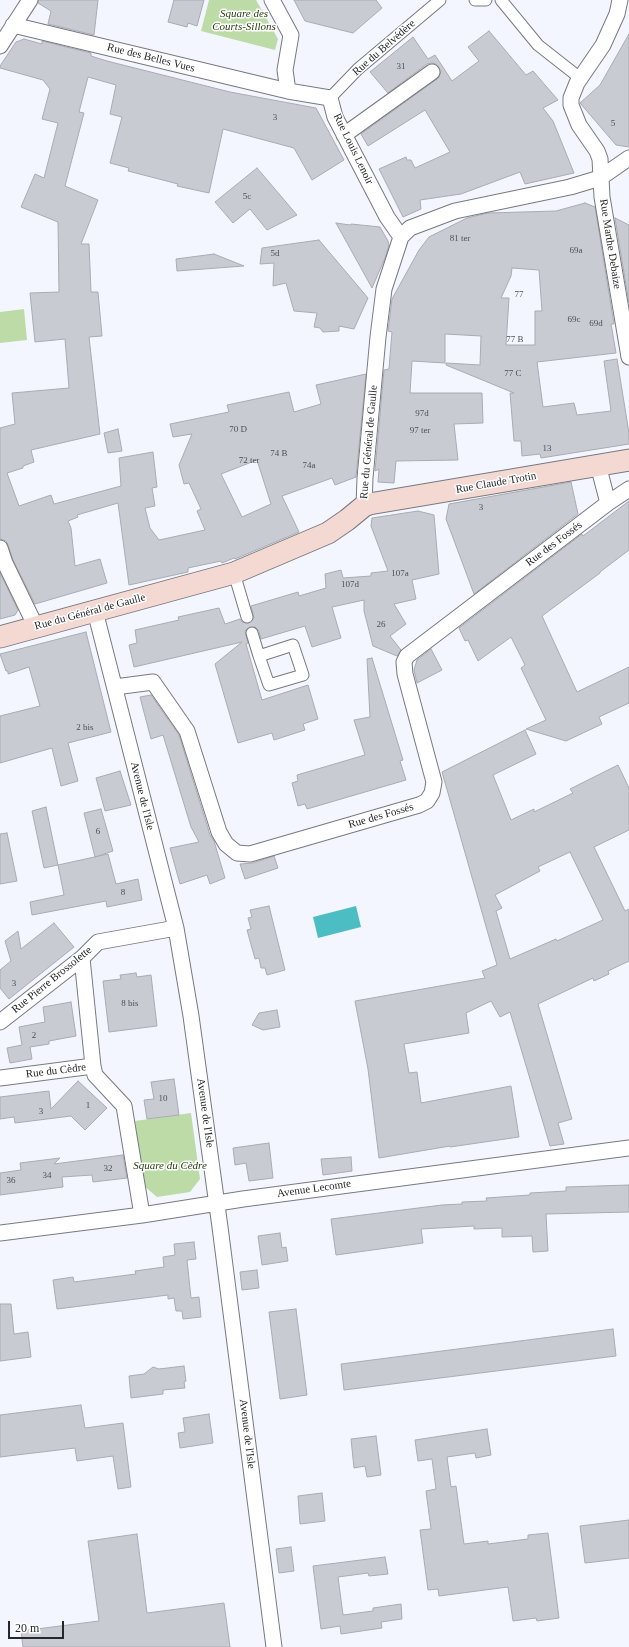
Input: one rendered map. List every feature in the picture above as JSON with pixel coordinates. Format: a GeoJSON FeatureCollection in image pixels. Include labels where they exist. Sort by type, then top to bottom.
{"type":"FeatureCollection","features":[{"type":"Feature","properties":{"kind":"main road","name":"Rue Claude Trotin"},"geometry":{"type":"LineString","coordinates":[[364,506],[629,460]]}},
{"type":"Feature","properties":{"kind":"main road","name":"Rue du Général de Gaulle"},"geometry":{"type":"LineString","coordinates":[[0,637],[234,573],[328,533],[364,506]]}},
{"type":"Feature","properties":{"kind":"street"},"geometry":{"type":"LineString","coordinates":[[0,46],[30,0]]}},
{"type":"Feature","properties":{"kind":"street"},"geometry":{"type":"LineString","coordinates":[[272,0],[291,35],[285,70],[288,92],[330,98]]}},
{"type":"Feature","properties":{"kind":"street","name":"Rue du Belvédère"},"geometry":{"type":"LineString","coordinates":[[330,98],[358,69],[440,0]]}},
{"type":"Feature","properties":{"kind":"street"},"geometry":{"type":"LineString","coordinates":[[475,0],[486,0]]}},
{"type":"Feature","properties":{"kind":"street"},"geometry":{"type":"LineString","coordinates":[[501,0],[538,45],[578,80]]}},
{"type":"Feature","properties":{"kind":"street","name":"Rue Marthe Debaize"},"geometry":{"type":"LineString","coordinates":[[620,0],[617,14],[603,45],[578,80],[571,98],[571,105],[579,125],[597,151],[600,159],[602,197],[629,357]]}},
{"type":"Feature","properties":{"kind":"street","name":"Rue des Belles Vues"},"geometry":{"type":"LineString","coordinates":[[13,25],[288,92]]}},
{"type":"Feature","properties":{"kind":"street"},"geometry":{"type":"LineString","coordinates":[[344,135],[432,72]]}},
{"type":"Feature","properties":{"kind":"street","name":"Rue Louis Lenoir"},"geometry":{"type":"LineString","coordinates":[[330,98],[335,117],[344,135],[387,216],[401,237]]}},
{"type":"Feature","properties":{"kind":"street"},"geometry":{"type":"LineString","coordinates":[[401,237],[410,228],[455,211],[570,187],[600,178],[629,158]]}},
{"type":"Feature","properties":{"kind":"street","name":"Rue du Général de Gaulle"},"geometry":{"type":"LineString","coordinates":[[364,506],[364,478],[384,288],[401,237]]}},
{"type":"Feature","properties":{"kind":"street"},"geometry":{"type":"LineString","coordinates":[[598,465],[608,503]]}},
{"type":"Feature","properties":{"kind":"street","name":"Rue des Fossés"},"geometry":{"type":"LineString","coordinates":[[115,687],[153,682],[188,731],[219,832],[226,844],[237,853],[250,854],[419,805],[427,801],[432,792],[434,782],[405,674],[404,662],[407,656],[608,503],[629,489]]}},
{"type":"Feature","properties":{"kind":"street"},"geometry":{"type":"LineString","coordinates":[[0,548],[5,562],[36,627]]}},
{"type":"Feature","properties":{"kind":"street"},"geometry":{"type":"LineString","coordinates":[[234,573],[247,617]]}},
{"type":"Feature","properties":{"kind":"street","name":"Avenue de l'Isle"},"geometry":{"type":"LineString","coordinates":[[95,611],[176,928],[191,1016],[217,1203],[274,1647]]}},
{"type":"Feature","properties":{"kind":"street"},"geometry":{"type":"LineString","coordinates":[[252,633],[259,656]]}},
{"type":"Feature","properties":{"kind":"street","name":"Rue Pierre Brossolette"},"geometry":{"type":"LineString","coordinates":[[0,1022],[82,958],[98,942],[176,928]]}},
{"type":"Feature","properties":{"kind":"street"},"geometry":{"type":"LineString","coordinates":[[82,958],[93,1066]]}},
{"type":"Feature","properties":{"kind":"street","name":"Rue du Cèdre"},"geometry":{"type":"LineString","coordinates":[[0,1078],[93,1066],[95,1075],[124,1106],[142,1215]]}},
{"type":"Feature","properties":{"kind":"street","name":"Avenue Lecomte"},"geometry":{"type":"LineString","coordinates":[[0,1234],[142,1215],[217,1203],[629,1148]]}},
{"type":"Feature","properties":{"kind":"green space","name":"Square des Courts-Sillons"},"geometry":{"type":"Polygon","coordinates":[[[209,0],[256,0],[278,39],[275,50],[201,31],[209,0]]]}},
{"type":"Feature","properties":{"kind":"green space"},"geometry":{"type":"Polygon","coordinates":[[[24,309],[27,340],[0,343],[0,312],[24,309]]]}},
{"type":"Feature","properties":{"kind":"green space","name":"Square du Cèdre"},"geometry":{"type":"Polygon","coordinates":[[[191,1113],[200,1179],[190,1192],[157,1197],[143,1185],[135,1121],[191,1113]]]}},
{"type":"Feature","properties":{"kind":"water"},"geometry":{"type":"Polygon","coordinates":[[[356,906],[361,927],[318,938],[313,917],[356,906]]]}},
{"type":"Feature","properties":{"kind":"building"},"geometry":{"type":"Polygon","coordinates":[[[39,0],[98,0],[94,35],[48,24],[51,11],[38,3],[39,0]]]}},
{"type":"Feature","properties":{"kind":"building"},"geometry":{"type":"Polygon","coordinates":[[[174,0],[204,0],[197,26],[188,23],[187,27],[168,22],[174,0]]]}},
{"type":"Feature","properties":{"kind":"building"},"geometry":{"type":"Polygon","coordinates":[[[294,0],[376,0],[382,8],[353,33],[305,21],[294,0]]]}},
{"type":"Feature","properties":{"kind":"building"},"geometry":{"type":"Polygon","coordinates":[[[489,31],[526,75],[533,71],[558,100],[543,108],[553,121],[574,173],[525,184],[520,172],[461,194],[420,200],[421,209],[403,217],[379,169],[406,157],[407,160],[411,160],[415,168],[450,152],[425,110],[368,146],[361,134],[437,79],[441,71],[436,64],[427,64],[388,93],[370,72],[413,37],[428,59],[435,55],[452,81],[479,61],[468,47],[489,31]]]}},
{"type":"Feature","properties":{"kind":"building"},"geometry":{"type":"Polygon","coordinates":[[[629,34],[629,147],[616,145],[580,103],[600,85],[629,34]]]}},
{"type":"Feature","properties":{"kind":"building"},"geometry":{"type":"Polygon","coordinates":[[[24,39],[42,44],[42,41],[91,53],[91,56],[107,61],[230,92],[316,108],[344,160],[312,180],[294,148],[223,129],[209,193],[177,186],[178,184],[128,171],[129,168],[110,163],[122,117],[110,114],[116,85],[88,77],[79,112],[84,113],[65,186],[98,200],[81,244],[89,244],[91,292],[98,292],[102,336],[89,337],[100,434],[31,450],[34,462],[23,466],[23,468],[7,473],[19,506],[51,495],[54,504],[121,486],[119,458],[153,452],[157,487],[152,488],[155,506],[145,508],[150,528],[159,540],[205,530],[197,511],[201,509],[189,483],[184,484],[179,465],[192,434],[173,437],[170,424],[229,412],[227,405],[289,392],[294,412],[321,404],[316,385],[366,374],[356,477],[335,485],[332,478],[282,496],[299,532],[235,559],[234,558],[222,563],[221,561],[188,568],[188,572],[129,585],[118,503],[77,515],[78,517],[68,521],[71,528],[75,566],[100,559],[107,583],[35,604],[13,560],[6,541],[0,539],[0,428],[15,424],[12,393],[69,388],[65,339],[35,342],[30,293],[59,292],[58,222],[21,207],[35,174],[44,178],[58,123],[42,119],[50,89],[43,80],[0,68],[16,42],[24,39]],[[257,460],[221,474],[242,517],[271,504],[257,460]]]}},
{"type":"Feature","properties":{"kind":"building"},"geometry":{"type":"Polygon","coordinates":[[[257,168],[297,215],[267,230],[250,209],[233,223],[215,202],[257,168]]]}},
{"type":"Feature","properties":{"kind":"building"},"geometry":{"type":"Polygon","coordinates":[[[585,203],[595,207],[614,324],[611,324],[616,353],[537,362],[543,407],[574,403],[577,415],[611,411],[604,361],[617,359],[629,433],[629,444],[541,458],[540,454],[522,456],[521,441],[514,441],[510,393],[514,393],[446,365],[446,363],[480,365],[481,336],[445,334],[445,363],[412,361],[410,393],[482,393],[483,423],[454,424],[458,460],[396,461],[394,483],[378,482],[379,469],[375,471],[384,370],[389,369],[392,332],[388,331],[392,299],[419,250],[429,237],[467,218],[488,213],[556,211],[585,203]],[[512,268],[511,276],[501,298],[509,298],[506,345],[535,345],[535,311],[542,311],[539,270],[512,268]]]}},
{"type":"Feature","properties":{"kind":"building"},"geometry":{"type":"Polygon","coordinates":[[[615,218],[629,225],[629,303],[615,218]]]}},
{"type":"Feature","properties":{"kind":"building"},"geometry":{"type":"Polygon","coordinates":[[[336,223],[380,227],[388,241],[389,245],[385,258],[372,288],[336,223]]]}},
{"type":"Feature","properties":{"kind":"building"},"geometry":{"type":"Polygon","coordinates":[[[319,240],[368,298],[354,329],[339,326],[339,331],[323,332],[320,328],[314,327],[317,313],[294,311],[286,283],[273,286],[274,263],[260,264],[262,248],[319,240]]]}},
{"type":"Feature","properties":{"kind":"building"},"geometry":{"type":"Polygon","coordinates":[[[214,254],[244,266],[177,271],[176,259],[214,254]]]}},
{"type":"Feature","properties":{"kind":"building"},"geometry":{"type":"Polygon","coordinates":[[[118,429],[122,451],[108,453],[104,433],[118,429]]]}},
{"type":"Feature","properties":{"kind":"building"},"geometry":{"type":"Polygon","coordinates":[[[571,482],[578,514],[474,594],[446,519],[449,504],[571,482]]]}},
{"type":"Feature","properties":{"kind":"building"},"geometry":{"type":"Polygon","coordinates":[[[629,501],[629,550],[542,616],[577,692],[629,667],[629,703],[599,717],[602,724],[566,741],[526,729],[546,720],[521,668],[525,665],[511,637],[478,661],[468,640],[465,641],[459,628],[582,534],[583,536],[629,501]]]}},
{"type":"Feature","properties":{"kind":"building"},"geometry":{"type":"Polygon","coordinates":[[[418,511],[434,515],[439,574],[412,580],[416,599],[394,604],[406,624],[390,636],[401,650],[397,656],[373,646],[364,611],[364,600],[332,607],[341,638],[312,647],[305,626],[261,639],[259,631],[254,626],[250,626],[245,631],[248,643],[246,644],[262,700],[308,685],[318,719],[303,724],[305,730],[274,740],[272,733],[238,743],[215,664],[242,642],[134,667],[129,645],[137,643],[135,630],[179,620],[178,617],[219,608],[225,624],[240,619],[242,622],[249,624],[254,618],[251,606],[298,592],[299,596],[326,588],[325,574],[341,570],[343,578],[371,576],[371,573],[388,571],[371,526],[372,518],[418,511]]]}},
{"type":"Feature","properties":{"kind":"building"},"geometry":{"type":"Polygon","coordinates":[[[0,573],[18,610],[15,615],[0,619],[0,573]]]}},
{"type":"Feature","properties":{"kind":"building"},"geometry":{"type":"Polygon","coordinates":[[[86,632],[111,732],[68,743],[78,781],[61,786],[52,748],[0,763],[0,716],[40,706],[29,667],[8,674],[0,654],[86,632]]]}},
{"type":"Feature","properties":{"kind":"building"},"geometry":{"type":"Polygon","coordinates":[[[431,649],[442,670],[417,683],[414,670],[417,660],[431,649]]]}},
{"type":"Feature","properties":{"kind":"building"},"geometry":{"type":"Polygon","coordinates":[[[372,658],[403,760],[400,761],[406,780],[307,809],[305,804],[298,806],[292,783],[298,781],[297,775],[365,755],[354,720],[370,717],[367,659],[372,658]]]}},
{"type":"Feature","properties":{"kind":"building"},"geometry":{"type":"Polygon","coordinates":[[[151,695],[179,735],[210,835],[214,841],[225,878],[210,884],[207,875],[180,884],[170,848],[199,842],[191,827],[163,735],[151,739],[140,697],[151,695]]]}},
{"type":"Feature","properties":{"kind":"building"},"geometry":{"type":"Polygon","coordinates":[[[525,730],[536,754],[493,775],[511,820],[534,809],[534,812],[573,793],[570,789],[618,765],[629,788],[629,830],[594,847],[625,911],[629,909],[629,961],[608,971],[609,974],[594,981],[593,978],[538,1004],[572,1119],[558,1123],[564,1144],[550,1146],[510,1012],[500,1017],[491,1001],[466,1013],[469,1033],[404,1044],[409,1073],[417,1072],[421,1103],[511,1086],[519,1137],[450,1146],[379,1158],[368,1069],[355,1001],[485,978],[482,971],[497,965],[442,772],[525,730]],[[570,852],[538,867],[540,871],[495,895],[502,908],[496,911],[510,959],[556,939],[557,941],[603,920],[570,852]]]}},
{"type":"Feature","properties":{"kind":"building"},"geometry":{"type":"Polygon","coordinates":[[[120,771],[131,805],[105,811],[96,778],[120,771]]]}},
{"type":"Feature","properties":{"kind":"building"},"geometry":{"type":"Polygon","coordinates":[[[46,807],[58,865],[44,868],[32,811],[46,807]]]}},
{"type":"Feature","properties":{"kind":"building"},"geometry":{"type":"Polygon","coordinates":[[[101,809],[113,851],[95,857],[84,813],[101,809]]]}},
{"type":"Feature","properties":{"kind":"building"},"geometry":{"type":"Polygon","coordinates":[[[7,833],[17,881],[0,884],[0,834],[7,833]]]}},
{"type":"Feature","properties":{"kind":"building"},"geometry":{"type":"Polygon","coordinates":[[[108,854],[116,884],[138,879],[142,900],[107,907],[106,901],[32,915],[30,902],[64,895],[58,865],[108,854]]]}},
{"type":"Feature","properties":{"kind":"building"},"geometry":{"type":"Polygon","coordinates":[[[274,856],[278,868],[245,879],[240,864],[253,863],[274,856]]]}},
{"type":"Feature","properties":{"kind":"building"},"geometry":{"type":"Polygon","coordinates":[[[269,906],[285,970],[267,975],[265,968],[261,968],[259,958],[255,959],[247,930],[251,929],[248,918],[252,917],[250,910],[269,906]]]}},
{"type":"Feature","properties":{"kind":"building"},"geometry":{"type":"Polygon","coordinates":[[[54,923],[74,947],[9,999],[0,988],[0,970],[11,961],[5,941],[18,931],[21,949],[54,923]]]}},
{"type":"Feature","properties":{"kind":"building"},"geometry":{"type":"Polygon","coordinates":[[[136,973],[137,977],[151,975],[157,1026],[109,1032],[103,981],[121,979],[120,975],[136,973]]]}},
{"type":"Feature","properties":{"kind":"building"},"geometry":{"type":"Polygon","coordinates":[[[71,1002],[76,1036],[49,1041],[49,1044],[30,1047],[32,1059],[10,1063],[7,1048],[22,1045],[19,1027],[45,1022],[43,1007],[71,1002]]]}},
{"type":"Feature","properties":{"kind":"building"},"geometry":{"type":"Polygon","coordinates":[[[277,1010],[280,1027],[263,1030],[252,1025],[259,1013],[277,1010]]]}},
{"type":"Feature","properties":{"kind":"building"},"geometry":{"type":"Polygon","coordinates":[[[174,1079],[179,1115],[147,1119],[144,1100],[154,1099],[151,1082],[174,1079]]]}},
{"type":"Feature","properties":{"kind":"building"},"geometry":{"type":"Polygon","coordinates":[[[78,1081],[107,1108],[85,1130],[71,1116],[15,1123],[14,1117],[0,1119],[0,1097],[49,1091],[51,1109],[78,1081]]]}},
{"type":"Feature","properties":{"kind":"building"},"geometry":{"type":"Polygon","coordinates":[[[269,1143],[273,1178],[249,1181],[246,1163],[235,1165],[233,1148],[269,1143]]]}},
{"type":"Feature","properties":{"kind":"building"},"geometry":{"type":"Polygon","coordinates":[[[123,1155],[127,1178],[93,1182],[92,1175],[62,1177],[63,1187],[0,1195],[0,1173],[21,1170],[20,1163],[60,1158],[54,1164],[123,1155]]]}},
{"type":"Feature","properties":{"kind":"building"},"geometry":{"type":"Polygon","coordinates":[[[351,1157],[352,1171],[323,1175],[321,1159],[351,1157]]]}},
{"type":"Feature","properties":{"kind":"building"},"geometry":{"type":"Polygon","coordinates":[[[629,1185],[629,1212],[546,1214],[548,1251],[533,1252],[532,1236],[502,1237],[502,1228],[474,1229],[474,1226],[421,1229],[423,1243],[336,1255],[331,1219],[442,1205],[462,1204],[462,1202],[487,1201],[486,1198],[566,1191],[566,1187],[629,1185]]]}},
{"type":"Feature","properties":{"kind":"building"},"geometry":{"type":"Polygon","coordinates":[[[280,1233],[282,1248],[286,1247],[288,1261],[262,1265],[258,1236],[280,1233]]]}},
{"type":"Feature","properties":{"kind":"building"},"geometry":{"type":"Polygon","coordinates":[[[194,1242],[196,1259],[187,1260],[191,1298],[199,1297],[201,1317],[183,1319],[182,1311],[176,1311],[174,1298],[168,1299],[168,1295],[57,1309],[53,1280],[73,1277],[74,1282],[136,1274],[135,1271],[164,1267],[163,1257],[175,1255],[174,1244],[194,1242]]]}},
{"type":"Feature","properties":{"kind":"building"},"geometry":{"type":"Polygon","coordinates":[[[257,1270],[259,1288],[242,1290],[240,1272],[257,1270]]]}},
{"type":"Feature","properties":{"kind":"building"},"geometry":{"type":"Polygon","coordinates":[[[0,1304],[11,1304],[14,1334],[28,1332],[31,1357],[0,1361],[0,1304]]]}},
{"type":"Feature","properties":{"kind":"building"},"geometry":{"type":"Polygon","coordinates":[[[296,1309],[307,1395],[280,1399],[269,1312],[296,1309]]]}},
{"type":"Feature","properties":{"kind":"building"},"geometry":{"type":"Polygon","coordinates":[[[613,1329],[616,1356],[344,1390],[341,1364],[613,1329]]]}},
{"type":"Feature","properties":{"kind":"building"},"geometry":{"type":"Polygon","coordinates":[[[184,1366],[186,1381],[184,1382],[185,1388],[163,1390],[163,1394],[131,1398],[129,1376],[144,1374],[153,1367],[159,1369],[184,1366]]]}},
{"type":"Feature","properties":{"kind":"building"},"geometry":{"type":"Polygon","coordinates":[[[81,1405],[85,1428],[123,1423],[131,1487],[118,1489],[113,1456],[77,1461],[75,1448],[0,1457],[0,1415],[81,1405]]]}},
{"type":"Feature","properties":{"kind":"building"},"geometry":{"type":"Polygon","coordinates":[[[209,1414],[213,1443],[180,1448],[178,1433],[185,1432],[183,1418],[209,1414]]]}},
{"type":"Feature","properties":{"kind":"building"},"geometry":{"type":"Polygon","coordinates":[[[487,1429],[491,1455],[476,1458],[475,1453],[447,1457],[451,1487],[456,1486],[464,1544],[488,1541],[488,1544],[528,1539],[528,1535],[548,1533],[559,1618],[537,1621],[536,1618],[513,1621],[508,1587],[439,1596],[438,1589],[428,1590],[420,1530],[431,1529],[426,1491],[436,1489],[432,1459],[418,1461],[415,1440],[487,1429]]]}},
{"type":"Feature","properties":{"kind":"building"},"geometry":{"type":"Polygon","coordinates":[[[376,1436],[381,1475],[367,1477],[365,1466],[354,1468],[351,1439],[376,1436]]]}},
{"type":"Feature","properties":{"kind":"building"},"geometry":{"type":"Polygon","coordinates":[[[322,1493],[325,1521],[300,1524],[298,1496],[322,1493]]]}},
{"type":"Feature","properties":{"kind":"building"},"geometry":{"type":"Polygon","coordinates":[[[629,1520],[629,1558],[585,1563],[580,1526],[629,1520]]]}},
{"type":"Feature","properties":{"kind":"building"},"geometry":{"type":"Polygon","coordinates":[[[137,1534],[147,1613],[224,1603],[230,1647],[23,1647],[21,1631],[99,1621],[88,1541],[137,1534]]]}},
{"type":"Feature","properties":{"kind":"building"},"geometry":{"type":"Polygon","coordinates":[[[291,1547],[294,1571],[279,1573],[276,1549],[291,1547]]]}},
{"type":"Feature","properties":{"kind":"building"},"geometry":{"type":"Polygon","coordinates":[[[385,1557],[388,1574],[369,1576],[368,1573],[338,1577],[343,1615],[373,1611],[373,1608],[401,1604],[402,1619],[381,1622],[382,1628],[341,1634],[340,1626],[321,1629],[313,1566],[385,1557]]]}},
{"type":"Feature","properties":{"kind":"tunnel"},"geometry":{"type":"LineString","coordinates":[[247,617],[252,633]]}}]}
